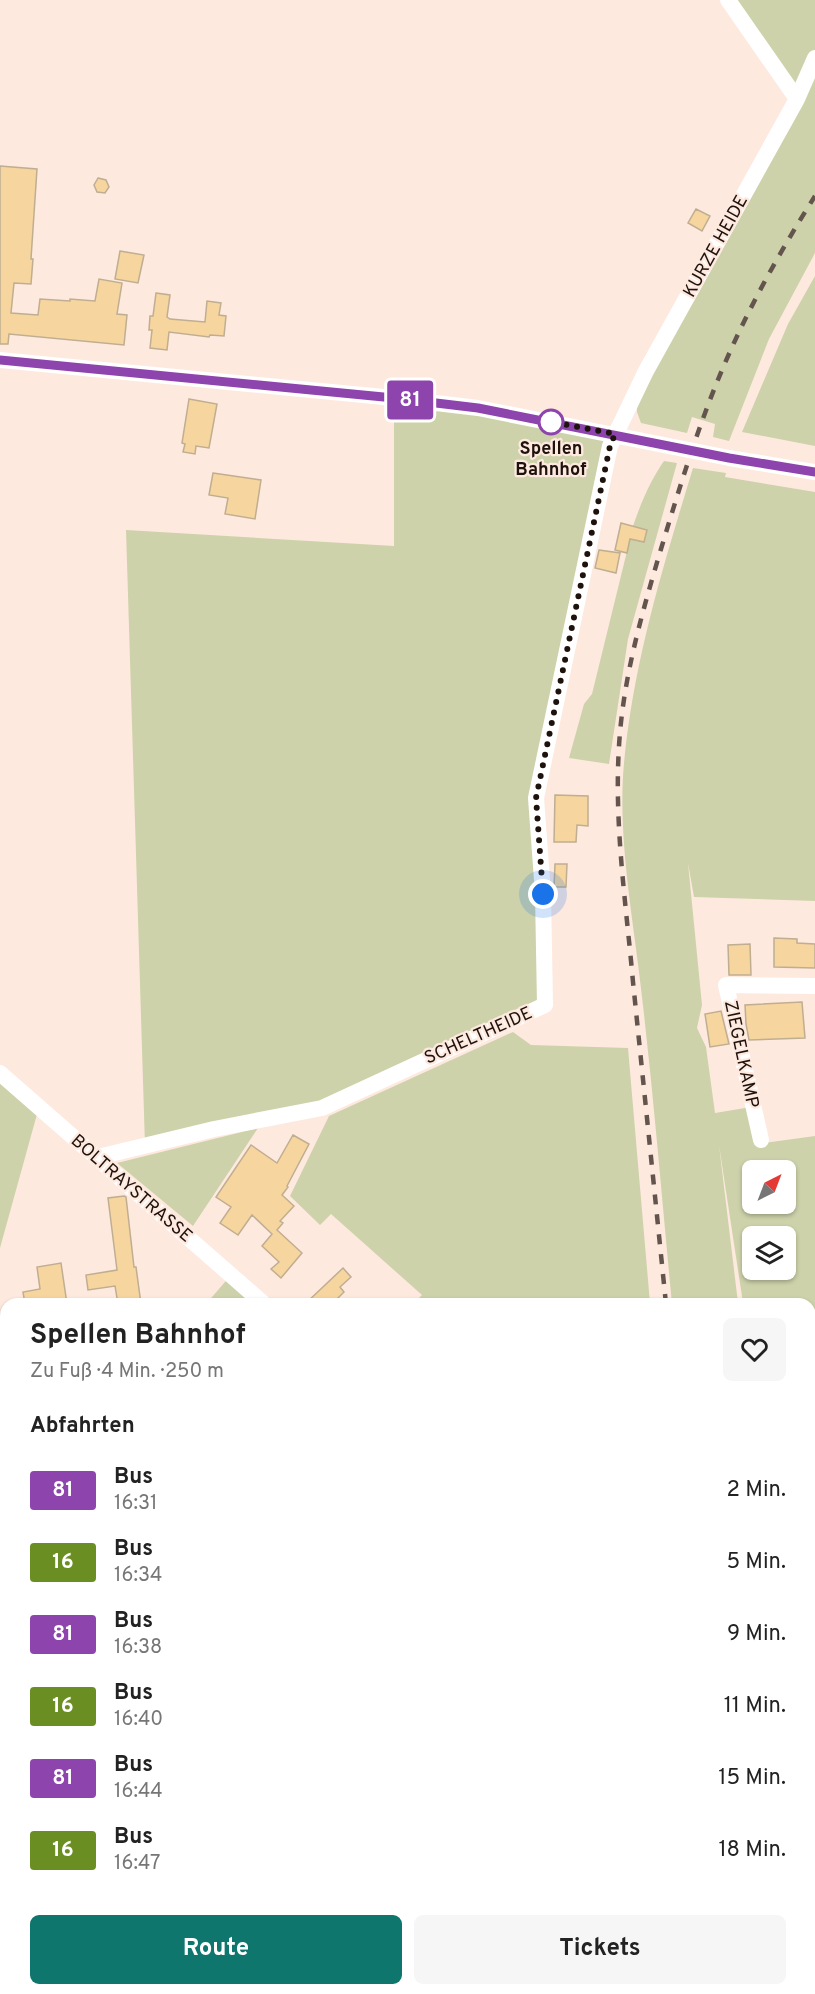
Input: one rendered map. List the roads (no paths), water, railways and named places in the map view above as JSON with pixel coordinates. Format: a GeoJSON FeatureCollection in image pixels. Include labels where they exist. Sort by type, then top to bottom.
{"type":"FeatureCollection","features":[{"type":"Feature","properties":{"kind":"street"},"geometry":{"type":"LineString","coordinates":[[728,0],[797,99]]}},
{"type":"Feature","properties":{"kind":"street","name":"KURZE HEIDE"},"geometry":{"type":"LineString","coordinates":[[615,434],[646,371],[797,99],[815,58]]}},
{"type":"Feature","properties":{"kind":"street"},"geometry":{"type":"LineString","coordinates":[[0,360],[478,408],[729,458],[815,472]]}},
{"type":"Feature","properties":{"kind":"street","name":"SCHELTHEIDE"},"geometry":{"type":"LineString","coordinates":[[98,1157],[214,1129],[322,1108],[545,1005],[543,894],[536,798],[610,446],[615,434]]}},
{"type":"Feature","properties":{"kind":"street","name":"ZIEGELKAMP"},"geometry":{"type":"LineString","coordinates":[[761,1140],[726,985],[815,986]]}},
{"type":"Feature","properties":{"kind":"street","name":"BOLTRAYSTRASSE"},"geometry":{"type":"LineString","coordinates":[[0,1073],[257,1298]]}},
{"type":"Feature","properties":{"kind":"railway"},"geometry":{"type":"LineString","coordinates":[[665,1298],[622,864],[618,805],[621,721],[634,646],[647,597],[683,478],[707,409],[725,363],[755,299],[815,196]]}},
{"type":"Feature","properties":{"kind":"place","name":"Spellen Bahnhof"},"geometry":{"type":"Point","coordinates":[551,422]}}]}
